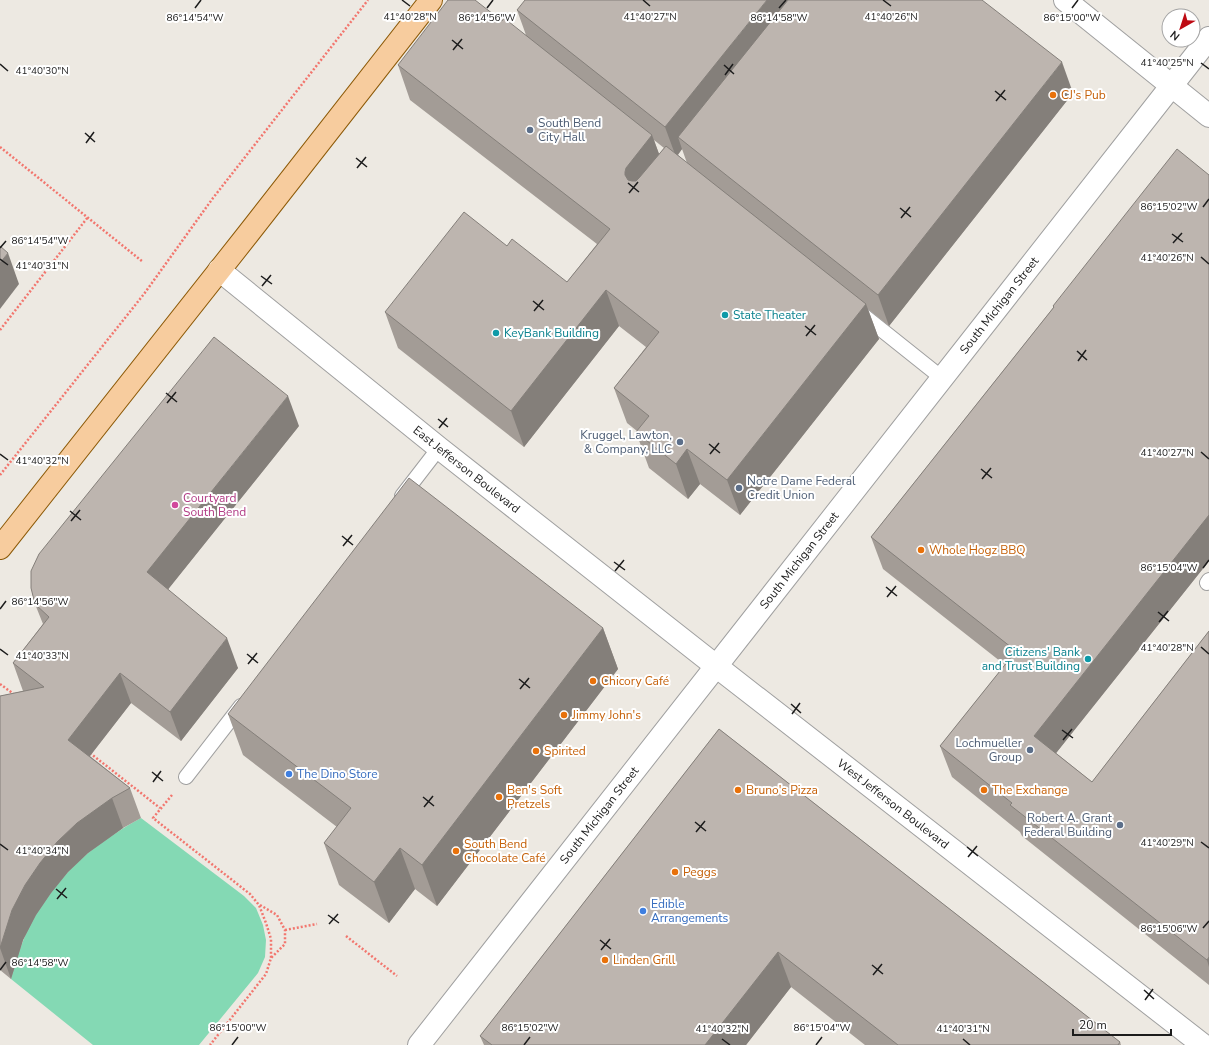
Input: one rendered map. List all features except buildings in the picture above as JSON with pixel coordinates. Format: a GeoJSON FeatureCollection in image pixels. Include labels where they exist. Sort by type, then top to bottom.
{"type":"FeatureCollection","features":[{"type":"Feature","properties":{"kind":"main road"},"geometry":{"type":"LineString","coordinates":[[0,548],[431,0]]}},
{"type":"Feature","properties":{"kind":"street"},"geometry":{"type":"LineString","coordinates":[[1065,0],[1209,116]]}},
{"type":"Feature","properties":{"kind":"street","name":"South Michigan Street"},"geometry":{"type":"LineString","coordinates":[[419,1045],[1209,38]]}},
{"type":"Feature","properties":{"kind":"street","name":"East Jefferson Boulevard"},"geometry":{"type":"LineString","coordinates":[[219,270],[439,448],[716,666]]}},
{"type":"Feature","properties":{"kind":"street","name":"West Jefferson Boulevard"},"geometry":{"type":"LineString","coordinates":[[716,666],[1202,1045]]}},
{"type":"Feature","properties":{"kind":"lane"},"geometry":{"type":"LineString","coordinates":[[850,305],[942,378]]}},
{"type":"Feature","properties":{"kind":"lane"},"geometry":{"type":"LineString","coordinates":[[395,506],[439,448]]}},
{"type":"Feature","properties":{"kind":"lane"},"geometry":{"type":"LineString","coordinates":[[186,777],[247,699]]}},
{"type":"Feature","properties":{"kind":"path"},"geometry":{"type":"LineString","coordinates":[[0,476],[144,294],[213,198],[368,0]]}},
{"type":"Feature","properties":{"kind":"path"},"geometry":{"type":"LineString","coordinates":[[0,146],[143,262]]}},
{"type":"Feature","properties":{"kind":"path"},"geometry":{"type":"LineString","coordinates":[[0,330],[89,217]]}},
{"type":"Feature","properties":{"kind":"path"},"geometry":{"type":"LineString","coordinates":[[0,684],[18,698]]}},
{"type":"Feature","properties":{"kind":"path"},"geometry":{"type":"LineString","coordinates":[[86,751],[160,808]]}},
{"type":"Feature","properties":{"kind":"path"},"geometry":{"type":"LineString","coordinates":[[176,790],[153,818],[250,894],[259,905],[271,940],[271,958],[266,974],[210,1045]]}},
{"type":"Feature","properties":{"kind":"path"},"geometry":{"type":"LineString","coordinates":[[259,905],[276,915],[285,930],[285,944],[271,958]]}},
{"type":"Feature","properties":{"kind":"path"},"geometry":{"type":"LineString","coordinates":[[285,930],[318,924]]}},
{"type":"Feature","properties":{"kind":"path"},"geometry":{"type":"LineString","coordinates":[[346,936],[397,976]]}},
{"type":"Feature","properties":{"kind":"green space"},"geometry":{"type":"Polygon","coordinates":[[[141,818],[244,896],[256,908],[263,925],[266,940],[265,957],[258,973],[199,1045],[93,1045],[11,979],[28,929],[50,893],[68,872],[94,848],[141,818]]]}},
{"type":"Feature","properties":{"kind":"place","name":"CJ's Pub"},"geometry":{"type":"Point","coordinates":[1053,95]}},
{"type":"Feature","properties":{"kind":"place","name":"South Bend City Hall"},"geometry":{"type":"Point","coordinates":[530,130]}},
{"type":"Feature","properties":{"kind":"place","name":"State Theater"},"geometry":{"type":"Point","coordinates":[725,315]}},
{"type":"Feature","properties":{"kind":"place","name":"KeyBank Building"},"geometry":{"type":"Point","coordinates":[496,333]}},
{"type":"Feature","properties":{"kind":"place","name":"Kruggel, Lawton, & Company, LLC"},"geometry":{"type":"Point","coordinates":[680,442]}},
{"type":"Feature","properties":{"kind":"place","name":"Notre Dame Federal Credit Union"},"geometry":{"type":"Point","coordinates":[739,488]}},
{"type":"Feature","properties":{"kind":"place","name":"Courtyard South Bend"},"geometry":{"type":"Point","coordinates":[175,505]}},
{"type":"Feature","properties":{"kind":"place","name":"Whole Hogz BBQ"},"geometry":{"type":"Point","coordinates":[921,550]}},
{"type":"Feature","properties":{"kind":"place","name":"Citizens' Bank and Trust Building"},"geometry":{"type":"Point","coordinates":[1088,659]}},
{"type":"Feature","properties":{"kind":"place","name":"Chicory Café"},"geometry":{"type":"Point","coordinates":[593,681]}},
{"type":"Feature","properties":{"kind":"place","name":"Jimmy John's"},"geometry":{"type":"Point","coordinates":[564,715]}},
{"type":"Feature","properties":{"kind":"place","name":"Lochmueller Group"},"geometry":{"type":"Point","coordinates":[1030,750]}},
{"type":"Feature","properties":{"kind":"place","name":"Spirited"},"geometry":{"type":"Point","coordinates":[536,751]}},
{"type":"Feature","properties":{"kind":"place","name":"The Dino Store"},"geometry":{"type":"Point","coordinates":[289,774]}},
{"type":"Feature","properties":{"kind":"place","name":"Bruno's Pizza"},"geometry":{"type":"Point","coordinates":[738,790]}},
{"type":"Feature","properties":{"kind":"place","name":"The Exchange"},"geometry":{"type":"Point","coordinates":[984,790]}},
{"type":"Feature","properties":{"kind":"place","name":"Ben's Soft Pretzels"},"geometry":{"type":"Point","coordinates":[499,797]}},
{"type":"Feature","properties":{"kind":"place","name":"Robert A. Grant Federal Building"},"geometry":{"type":"Point","coordinates":[1120,825]}},
{"type":"Feature","properties":{"kind":"place","name":"South Bend Chocolate Café"},"geometry":{"type":"Point","coordinates":[456,851]}},
{"type":"Feature","properties":{"kind":"place","name":"Peggs"},"geometry":{"type":"Point","coordinates":[675,872]}},
{"type":"Feature","properties":{"kind":"place","name":"Edible Arrangements"},"geometry":{"type":"Point","coordinates":[643,911]}},
{"type":"Feature","properties":{"kind":"place","name":"Linden Grill"},"geometry":{"type":"Point","coordinates":[605,960]}}]}
